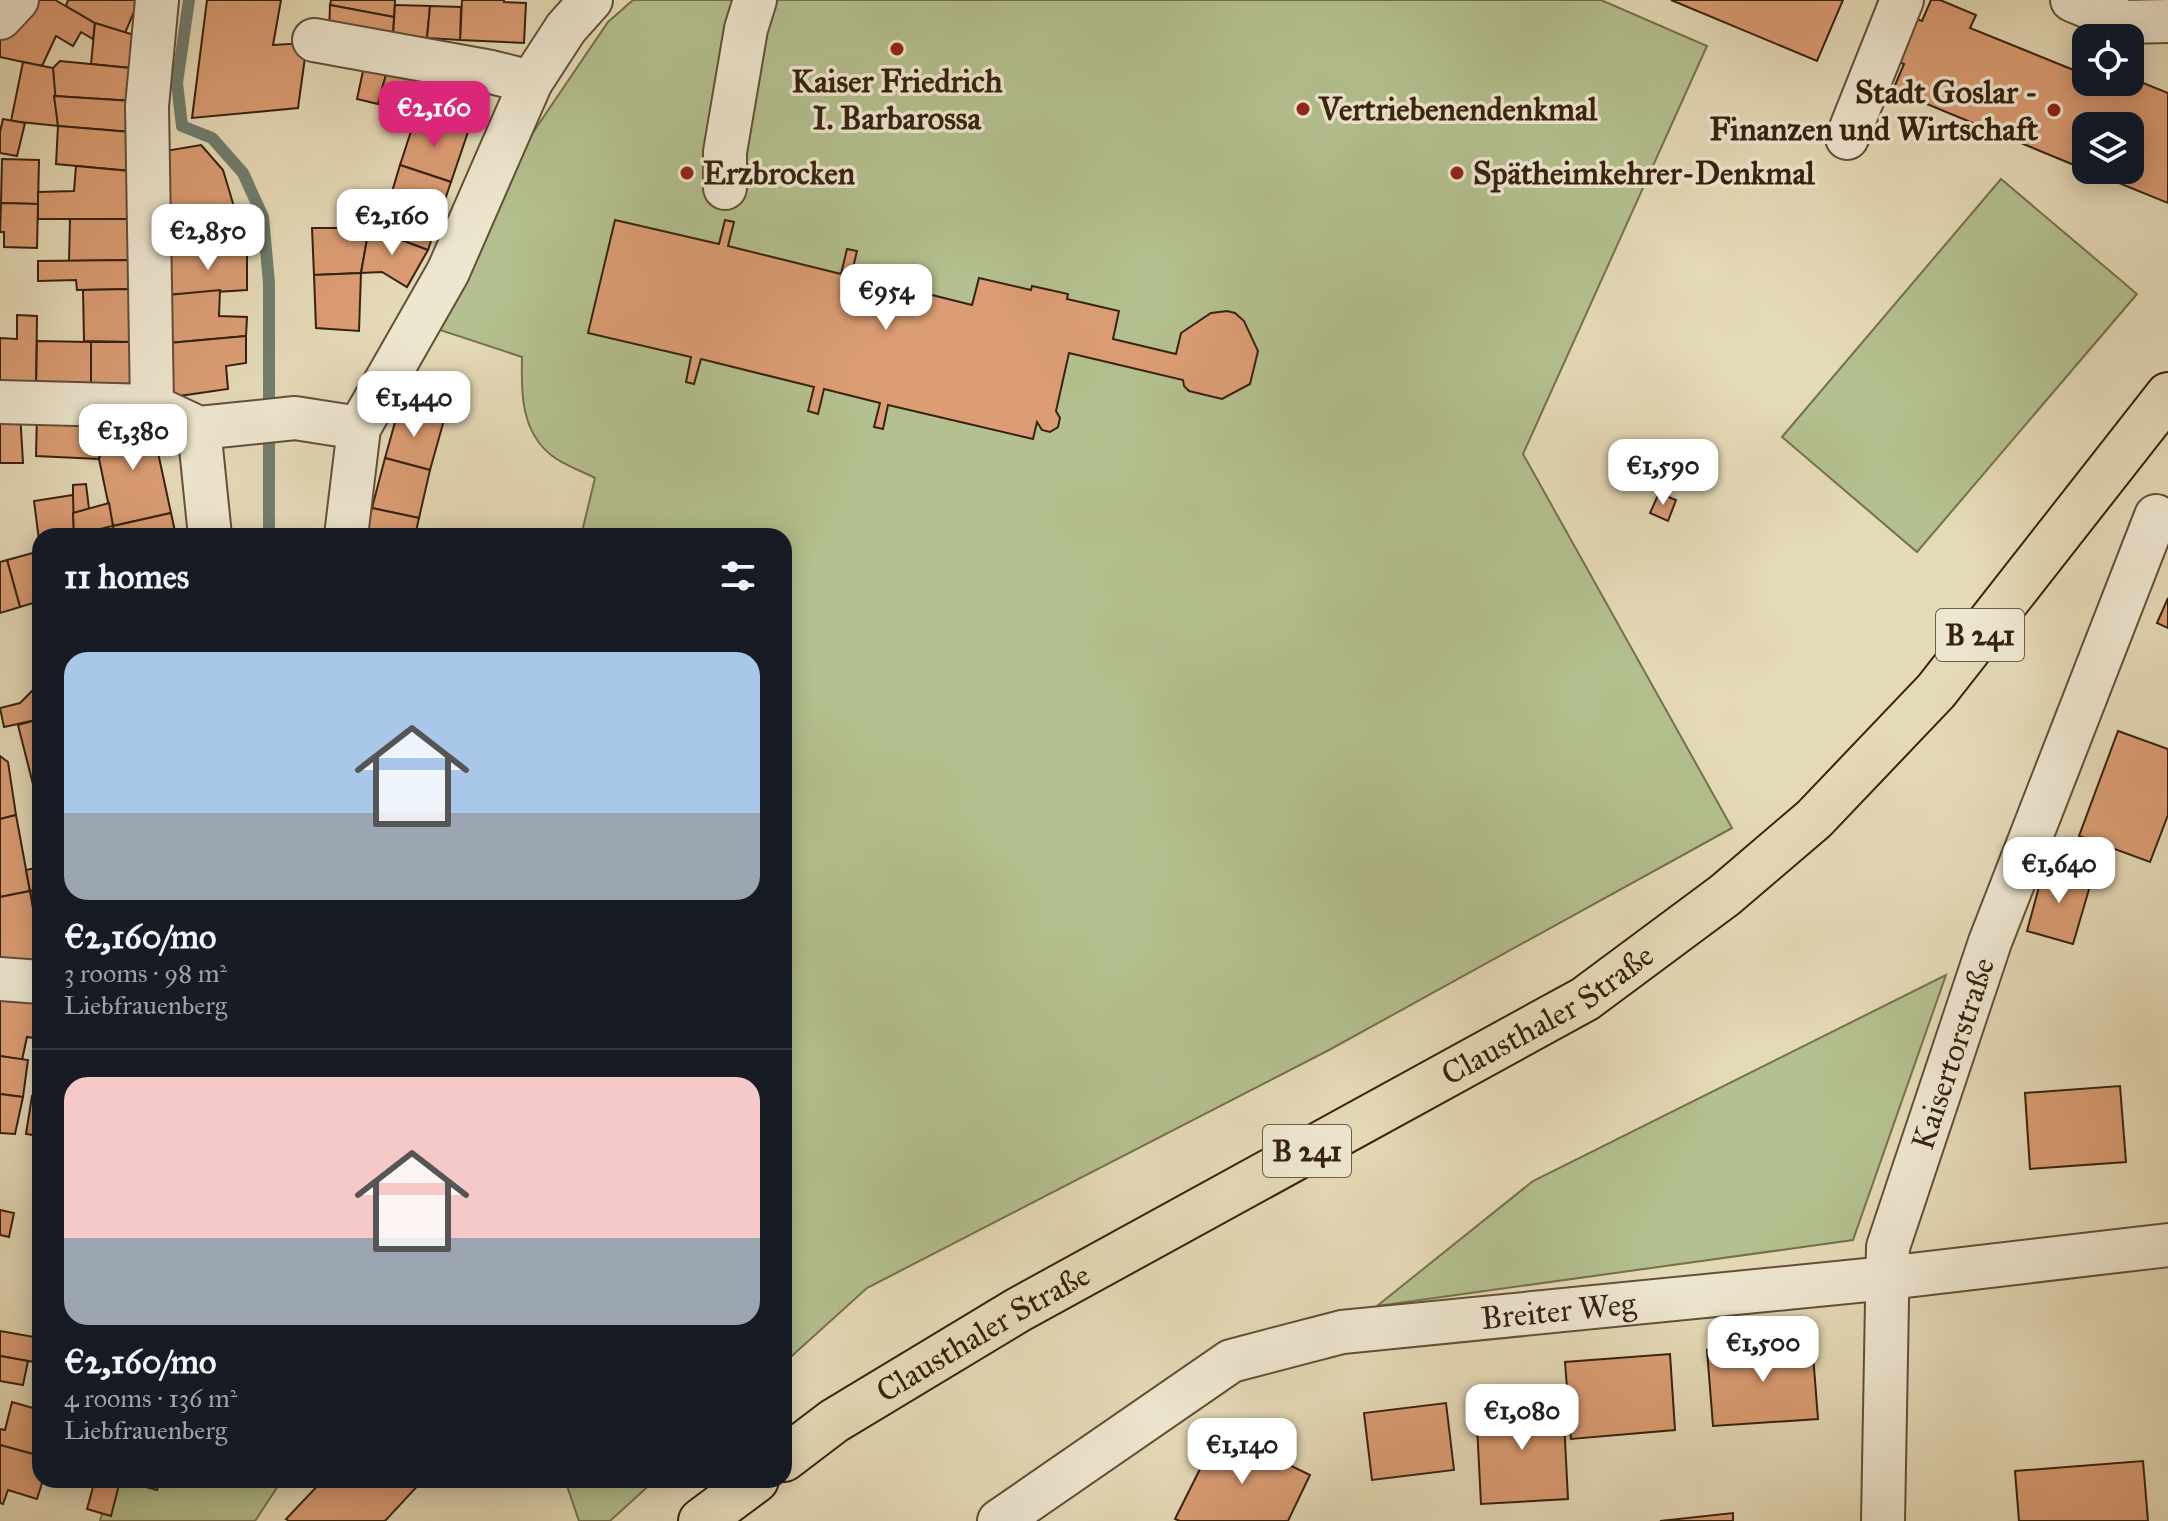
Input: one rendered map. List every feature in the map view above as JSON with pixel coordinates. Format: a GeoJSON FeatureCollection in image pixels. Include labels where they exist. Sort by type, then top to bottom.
{"type":"FeatureCollection","features":[{"type":"Feature","properties":{"kind":"main road","name":"Clausthaler Straße"},"geometry":{"type":"LineString","coordinates":[[792,1453],[834,1421],[1018,1310],[1585,999],[1725,895],[1814,819],[1936,691],[2168,395]]}},
{"type":"Feature","properties":{"kind":"main road"},"geometry":{"type":"LineString","coordinates":[[701,1521],[745,1488]]}},
{"type":"Feature","properties":{"kind":"street"},"geometry":{"type":"LineString","coordinates":[[0,18],[17,0]]}},
{"type":"Feature","properties":{"kind":"street"},"geometry":{"type":"LineString","coordinates":[[152,406],[147,106],[157,0]]}},
{"type":"Feature","properties":{"kind":"street"},"geometry":{"type":"LineString","coordinates":[[347,528],[359,428],[448,272],[531,82],[566,28],[591,0]]}},
{"type":"Feature","properties":{"kind":"street"},"geometry":{"type":"LineString","coordinates":[[725,188],[725,152],[746,29],[755,0]]}},
{"type":"Feature","properties":{"kind":"street"},"geometry":{"type":"LineString","coordinates":[[1847,138],[1902,0]]}},
{"type":"Feature","properties":{"kind":"street"},"geometry":{"type":"LineString","coordinates":[[2072,0],[2125,22],[2168,21]]}},
{"type":"Feature","properties":{"kind":"street"},"geometry":{"type":"LineString","coordinates":[[314,40],[531,82]]}},
{"type":"Feature","properties":{"kind":"street"},"geometry":{"type":"LineString","coordinates":[[0,402],[152,406],[199,428],[295,418],[359,428]]}},
{"type":"Feature","properties":{"kind":"street"},"geometry":{"type":"LineString","coordinates":[[199,428],[209,528]]}},
{"type":"Feature","properties":{"kind":"street","name":"Kaisertorstraße"},"geometry":{"type":"LineString","coordinates":[[1883,1521],[1888,1247],[1990,942],[2156,516]]}},
{"type":"Feature","properties":{"kind":"street"},"geometry":{"type":"LineString","coordinates":[[0,979],[32,981]]}},
{"type":"Feature","properties":{"kind":"street","name":"Breiter Weg"},"geometry":{"type":"LineString","coordinates":[[999,1521],[1231,1361],[1342,1332],[1887,1278],[2168,1245]]}},
{"type":"Feature","properties":{"kind":"green space"},"geometry":{"type":"Polygon","coordinates":[[[633,0],[1601,0],[1707,46],[1523,454],[1732,828],[1329,1050],[867,1288],[792,1356],[792,528],[583,528],[595,478],[556,459],[534,434],[525,410],[522,357],[434,328],[532,134],[608,22],[633,0]]]}},
{"type":"Feature","properties":{"kind":"green space"},"geometry":{"type":"Polygon","coordinates":[[[2001,179],[2137,294],[1917,552],[1782,437],[2001,179]]]}},
{"type":"Feature","properties":{"kind":"green space"},"geometry":{"type":"Polygon","coordinates":[[[1946,975],[1853,1240],[1377,1306],[1533,1181],[1946,975]]]}},
{"type":"Feature","properties":{"kind":"green space"},"geometry":{"type":"Polygon","coordinates":[[[110,1488],[277,1488],[255,1521],[100,1521],[110,1488]]]}},
{"type":"Feature","properties":{"kind":"green space"},"geometry":{"type":"Polygon","coordinates":[[[568,1488],[646,1488],[610,1521],[579,1521],[568,1488]]]}},
{"type":"Feature","properties":{"kind":"building"},"geometry":{"type":"Polygon","coordinates":[[[27,0],[55,0],[95,23],[93,39],[81,32],[73,46],[56,36],[42,66],[0,57],[0,34],[27,0]]]}},
{"type":"Feature","properties":{"kind":"building"},"geometry":{"type":"Polygon","coordinates":[[[68,0],[139,0],[125,33],[95,23],[66,6],[68,0]]]}},
{"type":"Feature","properties":{"kind":"building"},"geometry":{"type":"Polygon","coordinates":[[[207,0],[281,0],[273,45],[307,43],[298,108],[192,118],[207,0]]]}},
{"type":"Feature","properties":{"kind":"building"},"geometry":{"type":"Polygon","coordinates":[[[331,0],[395,0],[394,17],[330,5],[331,0]]]}},
{"type":"Feature","properties":{"kind":"building"},"geometry":{"type":"Polygon","coordinates":[[[462,0],[526,3],[524,43],[460,40],[462,0]]]}},
{"type":"Feature","properties":{"kind":"building"},"geometry":{"type":"Polygon","coordinates":[[[1671,0],[1843,0],[1817,61],[1671,0]]]}},
{"type":"Feature","properties":{"kind":"building","name":"Stadt Goslar - Finanzen und Wirtschaft"},"geometry":{"type":"Polygon","coordinates":[[[1931,0],[1940,0],[1976,15],[1970,28],[2072,69],[2072,96],[2144,96],[2144,83],[2168,93],[2168,203],[2121,184],[2144,184],[2144,112],[2072,112],[2072,164],[1893,90],[1904,64],[1888,58],[1906,15],[1922,21],[1931,0]]]}},
{"type":"Feature","properties":{"kind":"building"},"geometry":{"type":"Polygon","coordinates":[[[330,5],[394,17],[393,36],[329,34],[330,5]]]}},
{"type":"Feature","properties":{"kind":"building"},"geometry":{"type":"Polygon","coordinates":[[[395,5],[430,6],[427,38],[393,36],[395,5]]]}},
{"type":"Feature","properties":{"kind":"building"},"geometry":{"type":"Polygon","coordinates":[[[430,6],[461,7],[460,40],[427,38],[430,6]]]}},
{"type":"Feature","properties":{"kind":"building"},"geometry":{"type":"Polygon","coordinates":[[[95,23],[147,39],[140,69],[91,64],[95,23]]]}},
{"type":"Feature","properties":{"kind":"building"},"geometry":{"type":"Polygon","coordinates":[[[366,57],[390,61],[378,104],[357,99],[366,57]]]}},
{"type":"Feature","properties":{"kind":"building"},"geometry":{"type":"Polygon","coordinates":[[[60,61],[140,69],[133,101],[54,96],[53,68],[60,61]]]}},
{"type":"Feature","properties":{"kind":"building"},"geometry":{"type":"Polygon","coordinates":[[[390,61],[485,86],[468,132],[412,115],[416,101],[381,92],[390,61]]]}},
{"type":"Feature","properties":{"kind":"building"},"geometry":{"type":"Polygon","coordinates":[[[23,62],[53,68],[58,126],[11,121],[23,62]]]}},
{"type":"Feature","properties":{"kind":"building"},"geometry":{"type":"Polygon","coordinates":[[[54,96],[133,101],[131,132],[58,126],[54,96]]]}},
{"type":"Feature","properties":{"kind":"building"},"geometry":{"type":"Polygon","coordinates":[[[416,116],[468,132],[451,182],[400,165],[416,116]]]}},
{"type":"Feature","properties":{"kind":"building"},"geometry":{"type":"Polygon","coordinates":[[[3,119],[25,123],[17,156],[0,153],[3,119]]]}},
{"type":"Feature","properties":{"kind":"building"},"geometry":{"type":"Polygon","coordinates":[[[58,126],[131,132],[130,171],[56,164],[58,126]]]}},
{"type":"Feature","properties":{"kind":"building"},"geometry":{"type":"Polygon","coordinates":[[[201,145],[223,170],[247,250],[169,254],[165,151],[201,145]]]}},
{"type":"Feature","properties":{"kind":"building"},"geometry":{"type":"Polygon","coordinates":[[[2,159],[39,160],[38,204],[1,203],[2,159]]]}},
{"type":"Feature","properties":{"kind":"building"},"geometry":{"type":"Polygon","coordinates":[[[400,165],[451,182],[428,250],[380,232],[400,165]]]}},
{"type":"Feature","properties":{"kind":"building"},"geometry":{"type":"Polygon","coordinates":[[[76,166],[130,171],[129,219],[38,219],[38,192],[74,191],[76,166]]]}},
{"type":"Feature","properties":{"kind":"building"},"geometry":{"type":"Polygon","coordinates":[[[1,203],[38,204],[37,248],[4,247],[4,232],[0,232],[1,203]]]}},
{"type":"Feature","properties":{"kind":"building"},"geometry":{"type":"Polygon","coordinates":[[[70,219],[129,219],[130,260],[69,261],[70,219]]]}},
{"type":"Feature","properties":{"kind":"building"},"geometry":{"type":"Polygon","coordinates":[[[615,220],[719,244],[725,220],[734,222],[728,246],[841,274],[847,249],[857,251],[851,276],[907,289],[913,265],[922,267],[916,291],[972,305],[979,278],[1031,290],[1032,286],[1068,294],[1067,299],[1119,311],[1113,339],[1176,354],[1181,333],[1211,313],[1227,311],[1244,321],[1258,351],[1250,384],[1222,399],[1189,391],[1183,380],[1069,353],[1056,411],[1060,418],[1058,427],[1050,432],[1042,430],[1037,422],[1033,439],[888,405],[883,429],[874,427],[880,403],[824,389],[818,414],[808,411],[814,387],[701,359],[694,384],[686,382],[691,357],[588,333],[615,220]]]}},
{"type":"Feature","properties":{"kind":"building"},"geometry":{"type":"Polygon","coordinates":[[[312,228],[369,228],[361,273],[314,275],[312,228]]]}},
{"type":"Feature","properties":{"kind":"building"},"geometry":{"type":"Polygon","coordinates":[[[369,228],[428,250],[407,287],[382,272],[361,273],[369,228]]]}},
{"type":"Feature","properties":{"kind":"building"},"geometry":{"type":"Polygon","coordinates":[[[247,250],[247,290],[168,295],[169,254],[247,250]]]}},
{"type":"Feature","properties":{"kind":"building"},"geometry":{"type":"Polygon","coordinates":[[[130,260],[130,289],[77,290],[76,280],[38,281],[38,261],[130,260]]]}},
{"type":"Feature","properties":{"kind":"building"},"geometry":{"type":"Polygon","coordinates":[[[361,273],[359,331],[316,328],[314,275],[361,273]]]}},
{"type":"Feature","properties":{"kind":"building"},"geometry":{"type":"Polygon","coordinates":[[[130,289],[135,342],[84,341],[83,290],[130,289]]]}},
{"type":"Feature","properties":{"kind":"building"},"geometry":{"type":"Polygon","coordinates":[[[220,290],[219,316],[247,317],[246,336],[169,343],[168,295],[220,290]]]}},
{"type":"Feature","properties":{"kind":"building"},"geometry":{"type":"Polygon","coordinates":[[[17,315],[37,316],[36,391],[0,387],[0,338],[17,339],[17,315]]]}},
{"type":"Feature","properties":{"kind":"building"},"geometry":{"type":"Polygon","coordinates":[[[246,336],[246,363],[226,366],[228,389],[172,397],[169,343],[246,336]]]}},
{"type":"Feature","properties":{"kind":"building"},"geometry":{"type":"Polygon","coordinates":[[[37,341],[91,342],[91,395],[36,391],[37,341]]]}},
{"type":"Feature","properties":{"kind":"building"},"geometry":{"type":"Polygon","coordinates":[[[91,342],[135,342],[142,398],[91,395],[91,342]]]}},
{"type":"Feature","properties":{"kind":"building"},"geometry":{"type":"Polygon","coordinates":[[[399,408],[444,420],[430,470],[385,458],[399,408]]]}},
{"type":"Feature","properties":{"kind":"building"},"geometry":{"type":"Polygon","coordinates":[[[0,411],[20,412],[23,463],[0,463],[0,411]]]}},
{"type":"Feature","properties":{"kind":"building"},"geometry":{"type":"Polygon","coordinates":[[[37,413],[112,417],[99,459],[36,456],[37,413]]]}},
{"type":"Feature","properties":{"kind":"building"},"geometry":{"type":"Polygon","coordinates":[[[112,417],[151,420],[171,513],[113,526],[99,459],[112,417]]]}},
{"type":"Feature","properties":{"kind":"building"},"geometry":{"type":"Polygon","coordinates":[[[385,458],[430,470],[419,518],[372,508],[385,458]]]}},
{"type":"Feature","properties":{"kind":"building"},"geometry":{"type":"Polygon","coordinates":[[[86,484],[89,509],[73,513],[73,485],[86,484]]]}},
{"type":"Feature","properties":{"kind":"building"},"geometry":{"type":"Polygon","coordinates":[[[1659,493],[1676,500],[1668,521],[1650,513],[1659,493]]]}},
{"type":"Feature","properties":{"kind":"building"},"geometry":{"type":"Polygon","coordinates":[[[73,495],[74,528],[37,528],[34,501],[73,495]]]}},
{"type":"Feature","properties":{"kind":"building"},"geometry":{"type":"Polygon","coordinates":[[[109,503],[113,526],[74,528],[73,513],[109,503]]]}},
{"type":"Feature","properties":{"kind":"building"},"geometry":{"type":"Polygon","coordinates":[[[372,508],[419,518],[417,528],[367,528],[372,508]]]}},
{"type":"Feature","properties":{"kind":"building"},"geometry":{"type":"Polygon","coordinates":[[[171,513],[174,528],[113,528],[171,513]]]}},
{"type":"Feature","properties":{"kind":"building"},"geometry":{"type":"Polygon","coordinates":[[[32,553],[32,603],[20,607],[7,560],[32,553]]]}},
{"type":"Feature","properties":{"kind":"building"},"geometry":{"type":"Polygon","coordinates":[[[7,560],[20,607],[0,613],[0,562],[7,560]]]}},
{"type":"Feature","properties":{"kind":"building"},"geometry":{"type":"Polygon","coordinates":[[[2168,598],[2168,628],[2157,623],[2168,598]]]}},
{"type":"Feature","properties":{"kind":"building"},"geometry":{"type":"Polygon","coordinates":[[[32,691],[32,721],[4,727],[0,708],[20,703],[32,691]]]}},
{"type":"Feature","properties":{"kind":"building"},"geometry":{"type":"Polygon","coordinates":[[[32,721],[32,780],[18,725],[32,721]]]}},
{"type":"Feature","properties":{"kind":"building"},"geometry":{"type":"Polygon","coordinates":[[[2118,731],[2168,749],[2168,815],[2150,862],[2079,836],[2118,731]]]}},
{"type":"Feature","properties":{"kind":"building"},"geometry":{"type":"Polygon","coordinates":[[[0,756],[8,762],[16,815],[0,819],[0,756]]]}},
{"type":"Feature","properties":{"kind":"building"},"geometry":{"type":"Polygon","coordinates":[[[16,815],[30,891],[0,897],[0,819],[16,815]]]}},
{"type":"Feature","properties":{"kind":"building"},"geometry":{"type":"Polygon","coordinates":[[[2045,865],[2092,879],[2073,944],[2027,931],[2045,865]]]}},
{"type":"Feature","properties":{"kind":"building"},"geometry":{"type":"Polygon","coordinates":[[[32,869],[32,891],[30,891],[26,870],[32,869]]]}},
{"type":"Feature","properties":{"kind":"building"},"geometry":{"type":"Polygon","coordinates":[[[30,891],[32,974],[0,971],[0,897],[30,891]]]}},
{"type":"Feature","properties":{"kind":"building"},"geometry":{"type":"Polygon","coordinates":[[[0,994],[32,997],[32,1038],[27,1037],[22,1060],[0,1056],[0,994]]]}},
{"type":"Feature","properties":{"kind":"building"},"geometry":{"type":"Polygon","coordinates":[[[0,1056],[28,1060],[23,1097],[0,1094],[0,1056]]]}},
{"type":"Feature","properties":{"kind":"building"},"geometry":{"type":"Polygon","coordinates":[[[2120,1086],[2126,1162],[2030,1169],[2025,1093],[2120,1086]]]}},
{"type":"Feature","properties":{"kind":"building"},"geometry":{"type":"Polygon","coordinates":[[[0,1094],[23,1097],[15,1134],[0,1133],[0,1094]]]}},
{"type":"Feature","properties":{"kind":"building"},"geometry":{"type":"Polygon","coordinates":[[[32,1096],[32,1135],[26,1134],[32,1096]]]}},
{"type":"Feature","properties":{"kind":"building"},"geometry":{"type":"Polygon","coordinates":[[[0,1210],[14,1213],[9,1237],[0,1235],[0,1210]]]}},
{"type":"Feature","properties":{"kind":"building"},"geometry":{"type":"Polygon","coordinates":[[[0,1331],[32,1337],[32,1362],[0,1356],[0,1331]]]}},
{"type":"Feature","properties":{"kind":"building"},"geometry":{"type":"Polygon","coordinates":[[[1812,1342],[1818,1419],[1713,1426],[1707,1350],[1812,1342]]]}},
{"type":"Feature","properties":{"kind":"building"},"geometry":{"type":"Polygon","coordinates":[[[1670,1354],[1675,1430],[1571,1439],[1565,1362],[1670,1354]]]}},
{"type":"Feature","properties":{"kind":"building"},"geometry":{"type":"Polygon","coordinates":[[[0,1356],[28,1361],[23,1385],[0,1381],[0,1356]]]}},
{"type":"Feature","properties":{"kind":"building"},"geometry":{"type":"Polygon","coordinates":[[[1563,1401],[1568,1499],[1481,1504],[1476,1406],[1563,1401]]]}},
{"type":"Feature","properties":{"kind":"building"},"geometry":{"type":"Polygon","coordinates":[[[12,1402],[32,1408],[32,1454],[0,1445],[0,1429],[5,1430],[12,1402]]]}},
{"type":"Feature","properties":{"kind":"building"},"geometry":{"type":"Polygon","coordinates":[[[1446,1403],[1454,1470],[1372,1480],[1364,1413],[1446,1403]]]}},
{"type":"Feature","properties":{"kind":"building"},"geometry":{"type":"Polygon","coordinates":[[[1219,1431],[1310,1475],[1288,1521],[1175,1519],[1219,1431]]]}},
{"type":"Feature","properties":{"kind":"building"},"geometry":{"type":"Polygon","coordinates":[[[0,1445],[32,1454],[32,1488],[40,1488],[37,1499],[8,1490],[3,1504],[0,1503],[0,1445]]]}},
{"type":"Feature","properties":{"kind":"building"},"geometry":{"type":"Polygon","coordinates":[[[2143,1461],[2148,1521],[2019,1521],[2015,1471],[2143,1461]]]}},
{"type":"Feature","properties":{"kind":"building"},"geometry":{"type":"Polygon","coordinates":[[[93,1488],[118,1488],[111,1516],[87,1509],[93,1488]]]}},
{"type":"Feature","properties":{"kind":"building"},"geometry":{"type":"Polygon","coordinates":[[[315,1488],[416,1488],[385,1521],[286,1519],[315,1488]]]}},
{"type":"Feature","properties":{"kind":"building"},"geometry":{"type":"Polygon","coordinates":[[[1733,1513],[1733,1521],[1660,1521],[1733,1513]]]}},
{"type":"Feature","properties":{"kind":"waterway"},"geometry":{"type":"LineString","coordinates":[[189,0],[177,83],[182,126],[212,138],[243,173],[263,217],[269,283],[269,528]]}},
{"type":"Feature","properties":{"kind":"place","name":"Kaiser Friedrich I. Barbarossa"},"geometry":{"type":"Point","coordinates":[897,49]}},
{"type":"Feature","properties":{"kind":"place","name":"Vertriebenendenkmal"},"geometry":{"type":"Point","coordinates":[1303,109]}},
{"type":"Feature","properties":{"kind":"place","name":"Stadt Goslar - Finanzen und Wirtschaft"},"geometry":{"type":"Point","coordinates":[2054,110]}},
{"type":"Feature","properties":{"kind":"place","name":"Erzbrocken"},"geometry":{"type":"Point","coordinates":[687,173]}},
{"type":"Feature","properties":{"kind":"place","name":"Spätheimkehrer-Denkmal"},"geometry":{"type":"Point","coordinates":[1457,173]}}]}
